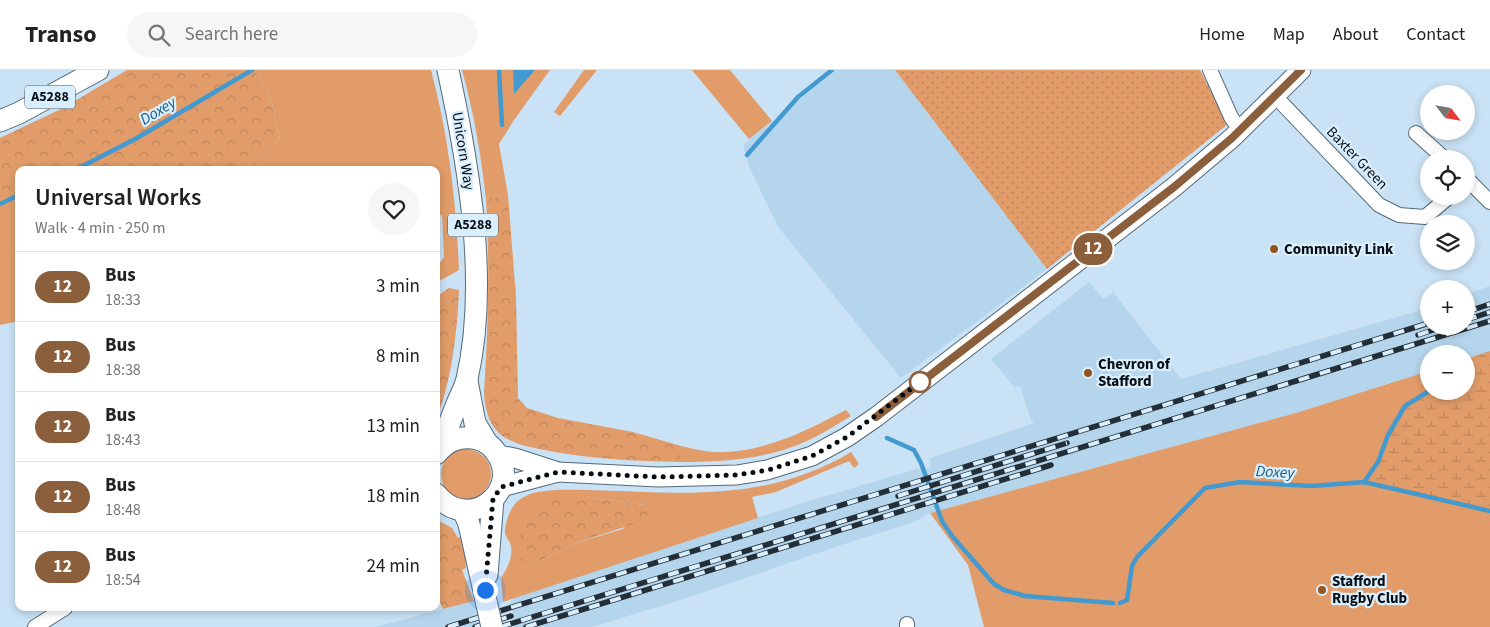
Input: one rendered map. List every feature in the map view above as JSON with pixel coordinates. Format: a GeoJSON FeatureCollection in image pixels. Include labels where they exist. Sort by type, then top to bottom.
{"type":"FeatureCollection","features":[{"type":"Feature","properties":{"kind":"main road","name":"A5288"},"geometry":{"type":"LineString","coordinates":[[0,121],[98,70]]}},
{"type":"Feature","properties":{"kind":"main road","name":"Unicorn Way"},"geometry":{"type":"LineString","coordinates":[[440,448],[467,381],[472,349],[476,292],[473,222],[463,138],[448,70]]}},
{"type":"Feature","properties":{"kind":"main road","name":"Unicorn Way"},"geometry":{"type":"LineString","coordinates":[[467,381],[475,423],[493,449]]}},
{"type":"Feature","properties":{"kind":"main road","name":"A5288"},"geometry":{"type":"LineString","coordinates":[[440,450],[452,440],[464,437],[476,438],[493,449],[502,465],[504,476],[497,493],[486,597]]}},
{"type":"Feature","properties":{"kind":"main road"},"geometry":{"type":"LineString","coordinates":[[440,498],[451,507],[463,510],[479,508],[497,493]]}},
{"type":"Feature","properties":{"kind":"main road","name":"A5288"},"geometry":{"type":"LineString","coordinates":[[463,510],[469,524],[492,627]]}},
{"type":"Feature","properties":{"kind":"street"},"geometry":{"type":"LineString","coordinates":[[1210,70],[1231,117],[1236,134]]}},
{"type":"Feature","properties":{"kind":"street"},"geometry":{"type":"LineString","coordinates":[[493,449],[558,472],[658,477],[737,475],[768,470],[812,456],[847,437],[876,417],[1174,187],[1236,134],[1301,70]]}},
{"type":"Feature","properties":{"kind":"street","name":"Baxter Green"},"geometry":{"type":"LineString","coordinates":[[1275,96],[1379,205],[1399,215],[1425,218],[1440,205]]}},
{"type":"Feature","properties":{"kind":"street"},"geometry":{"type":"LineString","coordinates":[[1416,133],[1435,150]]}},
{"type":"Feature","properties":{"kind":"street"},"geometry":{"type":"LineString","coordinates":[[1475,188],[1490,202]]}},
{"type":"Feature","properties":{"kind":"street"},"geometry":{"type":"LineString","coordinates":[[497,493],[558,472]]}},
{"type":"Feature","properties":{"kind":"street"},"geometry":{"type":"LineString","coordinates":[[35,627],[61,611]]}},
{"type":"Feature","properties":{"kind":"shaded area"},"geometry":{"type":"Polygon","coordinates":[[[836,70],[895,70],[1047,269],[901,378],[779,228],[750,169],[743,145],[836,70]]]}},
{"type":"Feature","properties":{"kind":"shaded area"},"geometry":{"type":"Polygon","coordinates":[[[1089,282],[1103,299],[1113,292],[1181,379],[1420,311],[1420,335],[1475,335],[1475,292],[1490,286],[1490,351],[1475,356],[1475,345],[1420,345],[1420,374],[1296,413],[930,513],[914,522],[690,597],[592,627],[514,627],[511,601],[513,598],[799,504],[917,469],[931,468],[930,458],[1034,423],[1031,420],[1020,386],[1015,388],[991,359],[1089,282]]]}},
{"type":"Feature","properties":{"kind":"shaded area"},"geometry":{"type":"Polygon","coordinates":[[[479,599],[483,627],[375,627],[440,611],[479,599]]]}},
{"type":"Feature","properties":{"kind":"green space"},"geometry":{"type":"Polygon","coordinates":[[[127,70],[255,70],[270,97],[280,138],[254,166],[15,166],[15,197],[0,204],[0,138],[63,108],[127,70]]]}},
{"type":"Feature","properties":{"kind":"green space"},"geometry":{"type":"Polygon","coordinates":[[[255,70],[431,70],[443,120],[451,169],[459,270],[440,281],[440,262],[444,257],[442,214],[440,216],[440,166],[254,166],[280,138],[270,97],[255,70]]]}},
{"type":"Feature","properties":{"kind":"green space"},"geometry":{"type":"Polygon","coordinates":[[[462,70],[550,70],[499,144],[508,195],[486,199],[477,134],[462,70]]]}},
{"type":"Feature","properties":{"kind":"green space"},"geometry":{"type":"Polygon","coordinates":[[[584,70],[597,70],[560,116],[554,112],[584,70]]]}},
{"type":"Feature","properties":{"kind":"green space"},"geometry":{"type":"Polygon","coordinates":[[[692,70],[730,70],[772,121],[749,139],[692,70]]]}},
{"type":"Feature","properties":{"kind":"green space"},"geometry":{"type":"Polygon","coordinates":[[[895,70],[1200,70],[1228,124],[1047,269],[895,70]]]}},
{"type":"Feature","properties":{"kind":"green space"},"geometry":{"type":"Polygon","coordinates":[[[508,195],[516,297],[518,398],[527,408],[558,418],[633,432],[681,446],[681,462],[612,459],[544,450],[509,440],[495,429],[487,412],[484,394],[488,297],[486,199],[508,195]]]}},
{"type":"Feature","properties":{"kind":"green space"},"geometry":{"type":"Polygon","coordinates":[[[15,197],[15,322],[0,325],[0,204],[15,197]]]}},
{"type":"Feature","properties":{"kind":"green space"},"geometry":{"type":"Polygon","coordinates":[[[449,288],[459,290],[453,356],[440,409],[440,294],[449,288]]]}},
{"type":"Feature","properties":{"kind":"green space"},"geometry":{"type":"Polygon","coordinates":[[[1490,351],[1490,511],[1364,482],[1378,462],[1388,435],[1405,406],[1420,397],[1420,400],[1475,400],[1475,356],[1490,351]]]}},
{"type":"Feature","properties":{"kind":"green space"},"geometry":{"type":"Polygon","coordinates":[[[1420,374],[1420,397],[1405,406],[1388,435],[1378,462],[1365,482],[1490,511],[1490,627],[984,627],[968,565],[930,513],[1296,413],[1420,374]]]}},
{"type":"Feature","properties":{"kind":"green space"},"geometry":{"type":"Polygon","coordinates":[[[846,410],[851,416],[807,441],[777,452],[745,458],[681,462],[681,446],[712,452],[748,449],[782,440],[846,410]]]}},
{"type":"Feature","properties":{"kind":"green space"},"geometry":{"type":"Polygon","coordinates":[[[461,449],[471,449],[484,456],[491,469],[491,479],[484,492],[471,499],[461,499],[452,495],[445,488],[441,479],[441,469],[445,460],[452,453],[461,449]]]}},
{"type":"Feature","properties":{"kind":"green space"},"geometry":{"type":"Polygon","coordinates":[[[851,452],[859,464],[854,468],[849,461],[776,492],[752,497],[758,518],[503,602],[501,578],[511,555],[505,529],[515,504],[529,495],[544,491],[562,490],[690,493],[741,489],[790,479],[837,460],[851,452]],[[586,497],[534,564],[576,543],[623,529],[645,505],[586,497]]]}},
{"type":"Feature","properties":{"kind":"green space"},"geometry":{"type":"Polygon","coordinates":[[[586,497],[645,505],[648,514],[643,521],[576,543],[534,564],[521,563],[520,534],[525,517],[530,510],[537,504],[550,498],[586,497]]]}},
{"type":"Feature","properties":{"kind":"green space"},"geometry":{"type":"Polygon","coordinates":[[[440,521],[452,528],[458,538],[464,535],[466,568],[462,570],[474,601],[443,609],[440,602],[440,521]]]}},
{"type":"Feature","properties":{"kind":"water"},"geometry":{"type":"Polygon","coordinates":[[[513,70],[535,70],[514,94],[513,70]]]}},
{"type":"Feature","properties":{"kind":"waterway","name":"Doxey"},"geometry":{"type":"LineString","coordinates":[[83,166],[137,138],[252,70]]}},
{"type":"Feature","properties":{"kind":"waterway","name":"Doxey"},"geometry":{"type":"LineString","coordinates":[[499,70],[502,125]]}},
{"type":"Feature","properties":{"kind":"waterway"},"geometry":{"type":"LineString","coordinates":[[747,155],[798,97],[832,70]]}},
{"type":"Feature","properties":{"kind":"waterway","name":"Doxey"},"geometry":{"type":"LineString","coordinates":[[0,204],[15,197]]}},
{"type":"Feature","properties":{"kind":"waterway"},"geometry":{"type":"LineString","coordinates":[[1364,482],[1378,462],[1388,435],[1405,406],[1420,397]]}},
{"type":"Feature","properties":{"kind":"waterway","name":"Doxey"},"geometry":{"type":"LineString","coordinates":[[887,438],[914,450],[921,463],[942,521],[952,536],[994,584],[1004,590],[1025,596],[1113,603]]}},
{"type":"Feature","properties":{"kind":"waterway","name":"Doxey"},"geometry":{"type":"LineString","coordinates":[[1120,603],[1127,600],[1132,566],[1137,557],[1205,488],[1240,482],[1312,486],[1364,482],[1490,511]]}},
{"type":"Feature","properties":{"kind":"railway"},"geometry":{"type":"LineString","coordinates":[[1475,309],[1490,304]]}},
{"type":"Feature","properties":{"kind":"railway"},"geometry":{"type":"LineString","coordinates":[[1475,317],[1490,312]]}},
{"type":"Feature","properties":{"kind":"railway"},"geometry":{"type":"LineString","coordinates":[[500,627],[1490,321]]}},
{"type":"Feature","properties":{"kind":"railway"},"geometry":{"type":"LineString","coordinates":[[448,627],[1420,326]]}},
{"type":"Feature","properties":{"kind":"railway"},"geometry":{"type":"LineString","coordinates":[[898,496],[1067,443]]}},
{"type":"Feature","properties":{"kind":"railway"},"geometry":{"type":"LineString","coordinates":[[526,627],[1051,465]]}},
{"type":"Feature","properties":{"kind":"railway"},"geometry":{"type":"LineString","coordinates":[[475,627],[511,616]]}},
{"type":"Feature","properties":{"kind":"bus line","name":"12"},"geometry":{"type":"LineString","coordinates":[[876,417],[1174,187],[1232,138],[1301,70]]}},
{"type":"Feature","properties":{"kind":"place","name":"Community Link"},"geometry":{"type":"Point","coordinates":[1274,249]}},
{"type":"Feature","properties":{"kind":"place","name":"Chevron of Stafford"},"geometry":{"type":"Point","coordinates":[1088,373]}},
{"type":"Feature","properties":{"kind":"place","name":"Stafford Rugby Club"},"geometry":{"type":"Point","coordinates":[1322,590]}},
{"type":"Feature","properties":{"kind":"route"},"geometry":{"type":"LineString","coordinates":[[485,590],[493,499],[501,487],[558,472],[658,477],[703,477],[737,475],[768,470],[812,456],[847,437],[924,379],[920,382]]}}]}
